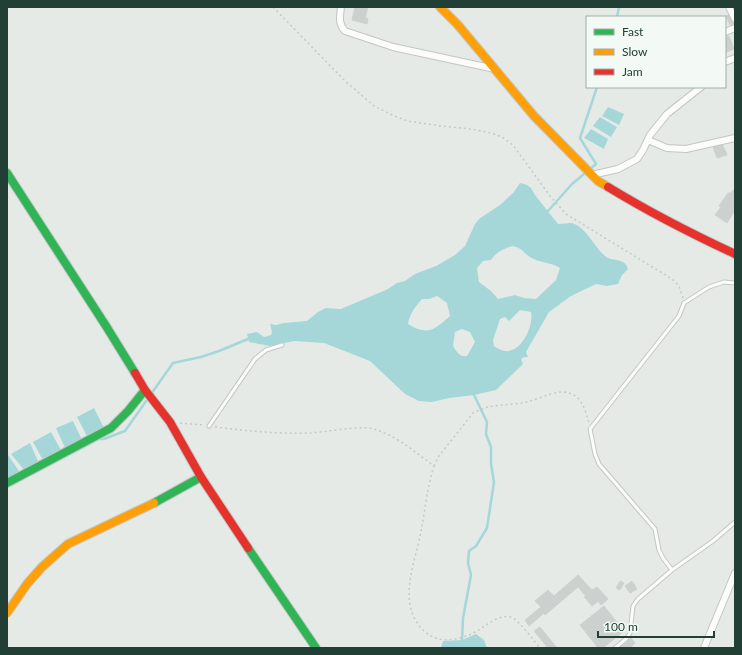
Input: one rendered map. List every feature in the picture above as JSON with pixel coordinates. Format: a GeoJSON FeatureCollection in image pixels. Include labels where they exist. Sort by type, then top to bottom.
{"type":"FeatureCollection","features":[{"type":"Feature","properties":{"kind":"street"},"geometry":{"type":"LineString","coordinates":[[341,7],[339,23],[341,28],[345,31],[393,47],[495,69]]}},
{"type":"Feature","properties":{"kind":"street"},"geometry":{"type":"LineString","coordinates":[[440,7],[458,25],[534,116],[592,175],[605,186],[696,236],[734,253]]}},
{"type":"Feature","properties":{"kind":"street"},"geometry":{"type":"LineString","coordinates":[[729,7],[735,19]]}},
{"type":"Feature","properties":{"kind":"street"},"geometry":{"type":"LineString","coordinates":[[592,175],[610,171],[633,162],[640,155],[656,127],[672,109],[700,88]]}},
{"type":"Feature","properties":{"kind":"street"},"geometry":{"type":"LineString","coordinates":[[648,140],[667,148],[686,149],[735,138]]}},
{"type":"Feature","properties":{"kind":"street"},"geometry":{"type":"LineString","coordinates":[[7,173],[106,326],[145,390],[170,422],[201,477],[316,648]]}},
{"type":"Feature","properties":{"kind":"street"},"geometry":{"type":"LineString","coordinates":[[7,483],[111,428],[128,411],[145,390]]}},
{"type":"Feature","properties":{"kind":"street"},"geometry":{"type":"LineString","coordinates":[[7,613],[32,576],[56,552],[68,544],[150,505],[201,477]]}},
{"type":"Feature","properties":{"kind":"street"},"geometry":{"type":"LineString","coordinates":[[704,648],[735,573]]}},
{"type":"Feature","properties":{"kind":"lane"},"geometry":{"type":"LineString","coordinates":[[672,570],[659,550],[655,529],[599,464],[595,454],[590,429],[679,316],[684,303],[717,283],[735,283]]}},
{"type":"Feature","properties":{"kind":"lane"},"geometry":{"type":"LineString","coordinates":[[209,426],[255,359],[266,350],[282,345]]}},
{"type":"Feature","properties":{"kind":"lane"},"geometry":{"type":"LineString","coordinates":[[615,648],[630,633],[633,606],[638,599],[672,570],[707,545],[735,522]]}},
{"type":"Feature","properties":{"kind":"path"},"geometry":{"type":"LineString","coordinates":[[272,7],[343,79],[374,106],[408,121],[491,132],[502,137],[513,145],[546,192],[566,214],[672,279],[679,286],[684,303]]}},
{"type":"Feature","properties":{"kind":"path"},"geometry":{"type":"LineString","coordinates":[[540,648],[518,621],[512,617],[505,616],[496,619],[475,632],[444,640],[433,638],[418,624],[409,599],[409,586],[420,537],[430,479],[439,456],[473,413],[480,408],[527,402],[560,392],[569,392],[581,401],[590,429]]}},
{"type":"Feature","properties":{"kind":"path"},"geometry":{"type":"LineString","coordinates":[[170,422],[270,433],[311,433],[372,428],[388,434],[402,442],[434,466]]}},
{"type":"Feature","properties":{"kind":"water"},"geometry":{"type":"Polygon","coordinates":[[[608,107],[624,114],[619,125],[602,116],[608,107]]]}},
{"type":"Feature","properties":{"kind":"water"},"geometry":{"type":"Polygon","coordinates":[[[600,117],[617,127],[611,137],[593,126],[600,117]]]}},
{"type":"Feature","properties":{"kind":"water"},"geometry":{"type":"Polygon","coordinates":[[[591,129],[608,139],[604,149],[584,138],[591,129]]]}},
{"type":"Feature","properties":{"kind":"water"},"geometry":{"type":"Polygon","coordinates":[[[520,183],[527,185],[531,188],[558,224],[571,223],[581,228],[605,256],[621,261],[628,269],[622,275],[618,284],[607,286],[596,284],[571,296],[549,312],[526,352],[528,357],[521,359],[523,364],[496,390],[432,402],[419,401],[405,394],[370,361],[324,343],[294,341],[270,346],[249,342],[247,334],[257,332],[264,337],[271,335],[272,332],[270,324],[276,325],[307,321],[318,312],[326,308],[341,309],[388,289],[397,283],[405,281],[415,274],[436,266],[455,255],[465,246],[475,224],[479,219],[500,205],[513,193],[520,183]],[[512,246],[497,253],[491,260],[483,261],[477,268],[479,282],[491,291],[498,299],[515,295],[524,298],[536,299],[556,280],[560,268],[534,259],[522,250],[512,246]],[[437,296],[429,299],[422,299],[419,302],[411,313],[408,324],[421,330],[430,330],[440,325],[450,316],[447,303],[437,296]],[[520,310],[509,321],[505,317],[500,319],[493,340],[494,346],[504,351],[512,350],[522,343],[531,324],[531,312],[520,310]],[[462,329],[455,332],[453,346],[460,355],[467,356],[475,342],[470,332],[462,329]]]}},
{"type":"Feature","properties":{"kind":"water"},"geometry":{"type":"Polygon","coordinates":[[[94,408],[103,429],[88,438],[77,417],[94,408]]]}},
{"type":"Feature","properties":{"kind":"water"},"geometry":{"type":"Polygon","coordinates":[[[73,421],[82,440],[65,448],[56,428],[73,421]]]}},
{"type":"Feature","properties":{"kind":"water"},"geometry":{"type":"Polygon","coordinates":[[[51,432],[62,452],[44,462],[33,442],[51,432]]]}},
{"type":"Feature","properties":{"kind":"water"},"geometry":{"type":"Polygon","coordinates":[[[30,443],[38,461],[37,466],[25,471],[11,454],[30,443]]]}},
{"type":"Feature","properties":{"kind":"water"},"geometry":{"type":"Polygon","coordinates":[[[8,455],[19,471],[16,475],[7,480],[7,456],[8,455]]]}},
{"type":"Feature","properties":{"kind":"water"},"geometry":{"type":"Polygon","coordinates":[[[476,634],[484,640],[487,648],[441,648],[443,641],[462,640],[476,634]]]}},
{"type":"Feature","properties":{"kind":"building"},"geometry":{"type":"Polygon","coordinates":[[[355,7],[368,7],[365,18],[368,18],[367,24],[352,20],[355,7]]]}},
{"type":"Feature","properties":{"kind":"building"},"geometry":{"type":"Polygon","coordinates":[[[731,14],[735,23],[730,25],[726,16],[731,14]]]}},
{"type":"Feature","properties":{"kind":"building"},"geometry":{"type":"Polygon","coordinates":[[[729,36],[734,49],[726,53],[726,38],[729,36]]]}},
{"type":"Feature","properties":{"kind":"building"},"geometry":{"type":"Polygon","coordinates":[[[721,141],[727,155],[717,158],[712,144],[721,141]]]}},
{"type":"Feature","properties":{"kind":"building"},"geometry":{"type":"Polygon","coordinates":[[[733,190],[735,191],[735,210],[727,223],[715,215],[728,193],[731,193],[733,190]]]}},
{"type":"Feature","properties":{"kind":"building"},"geometry":{"type":"Polygon","coordinates":[[[578,575],[592,590],[597,587],[608,599],[601,605],[598,601],[592,606],[578,587],[545,615],[544,613],[529,626],[525,620],[541,607],[535,601],[548,590],[554,596],[578,575]]]}},
{"type":"Feature","properties":{"kind":"building"},"geometry":{"type":"Polygon","coordinates":[[[620,581],[624,583],[620,590],[616,588],[620,581]]]}},
{"type":"Feature","properties":{"kind":"building"},"geometry":{"type":"Polygon","coordinates":[[[632,581],[637,589],[630,593],[625,586],[632,581]]]}},
{"type":"Feature","properties":{"kind":"building"},"geometry":{"type":"Polygon","coordinates":[[[604,606],[624,631],[603,648],[598,648],[580,625],[604,606]]]}},
{"type":"Feature","properties":{"kind":"building"},"geometry":{"type":"Polygon","coordinates":[[[540,627],[557,648],[548,648],[534,631],[540,627]]]}},
{"type":"Feature","properties":{"kind":"building"},"geometry":{"type":"Polygon","coordinates":[[[631,638],[635,643],[630,648],[619,648],[631,638]]]}},
{"type":"Feature","properties":{"kind":"waterway"},"geometry":{"type":"LineString","coordinates":[[617,16],[619,7]]}},
{"type":"Feature","properties":{"kind":"waterway"},"geometry":{"type":"LineString","coordinates":[[548,211],[572,184],[596,164],[580,138],[597,88]]}},
{"type":"Feature","properties":{"kind":"waterway"},"geometry":{"type":"LineString","coordinates":[[34,473],[99,439],[104,439],[125,431],[173,363],[201,357],[248,339]]}},
{"type":"Feature","properties":{"kind":"waterway"},"geometry":{"type":"LineString","coordinates":[[462,640],[463,618],[471,575],[468,563],[469,551],[476,546],[487,528],[494,482],[491,464],[491,447],[486,434],[487,422],[474,395]]}},
{"type":"Feature","properties":{"kind":"traffic: fast"},"geometry":{"type":"LineString","coordinates":[[7,173],[135,373]]}},
{"type":"Feature","properties":{"kind":"traffic: fast"},"geometry":{"type":"LineString","coordinates":[[7,483],[111,428],[128,411],[145,390]]}},
{"type":"Feature","properties":{"kind":"traffic: fast"},"geometry":{"type":"LineString","coordinates":[[154,503],[201,477]]}},
{"type":"Feature","properties":{"kind":"traffic: fast"},"geometry":{"type":"LineString","coordinates":[[248,548],[316,648]]}},
{"type":"Feature","properties":{"kind":"traffic: slow"},"geometry":{"type":"LineString","coordinates":[[440,7],[458,25],[534,116],[598,181],[608,187]]}},
{"type":"Feature","properties":{"kind":"traffic: slow"},"geometry":{"type":"LineString","coordinates":[[7,613],[27,584],[42,567],[68,544],[154,503]]}},
{"type":"Feature","properties":{"kind":"traffic: jam"},"geometry":{"type":"LineString","coordinates":[[608,187],[703,239],[735,254]]}},
{"type":"Feature","properties":{"kind":"traffic: jam"},"geometry":{"type":"LineString","coordinates":[[135,373],[145,390],[170,422],[201,477],[248,548]]}}]}
